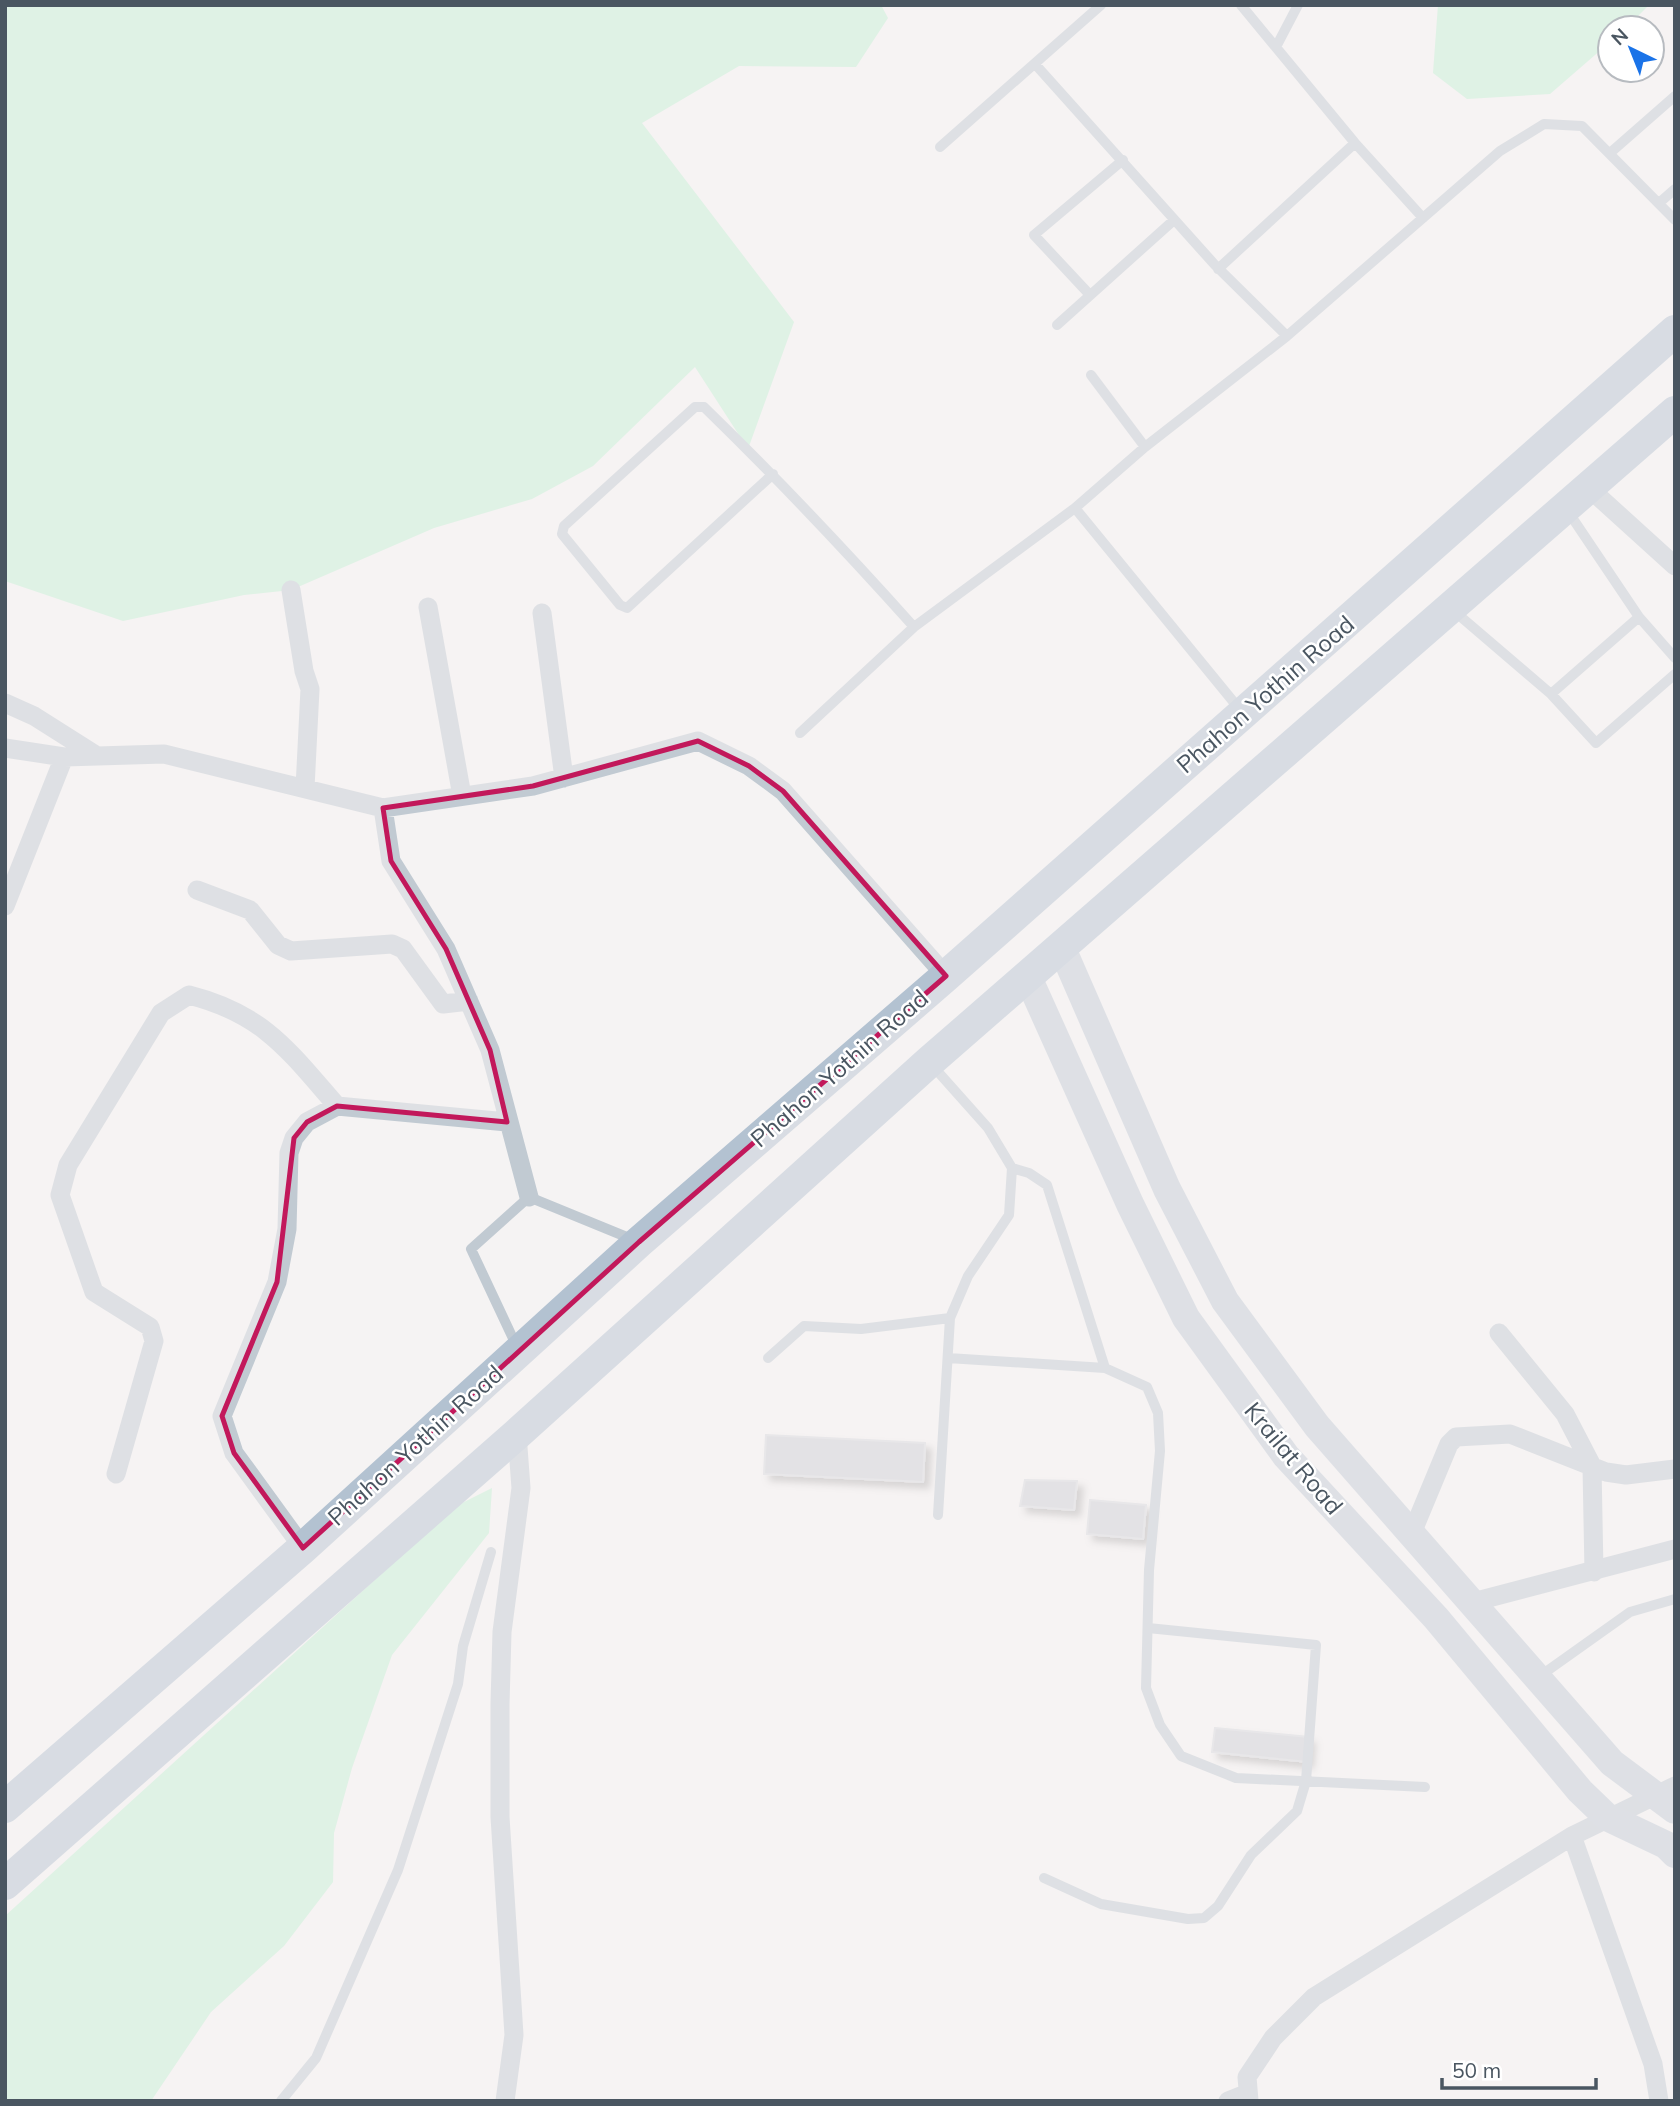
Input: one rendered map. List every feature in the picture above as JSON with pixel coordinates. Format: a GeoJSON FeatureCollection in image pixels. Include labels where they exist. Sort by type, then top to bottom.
{"type":"FeatureCollection","features":[{"type":"Feature","properties":{"kind":"main road","name":"Phahon Yothin Road"},"geometry":{"type":"LineString","coordinates":[[5,1807],[303,1548],[639,1242],[946,976],[1675,331]]}},
{"type":"Feature","properties":{"kind":"main road"},"geometry":{"type":"LineString","coordinates":[[5,1884],[517,1434],[1027,975],[1675,412]]}},
{"type":"Feature","properties":{"kind":"main road","name":"Krailat Road"},"geometry":{"type":"LineString","coordinates":[[1061,946],[1156,1166],[1225,1301],[1317,1426],[1474,1602],[1612,1763],[1669,1798]]}},
{"type":"Feature","properties":{"kind":"main road","name":"Krailat Road"},"geometry":{"type":"LineString","coordinates":[[1027,975],[1130,1204],[1186,1318],[1286,1456],[1436,1618],[1580,1791],[1607,1817],[1665,1845],[1675,1854]]}},
{"type":"Feature","properties":{"kind":"street"},"geometry":{"type":"LineString","coordinates":[[1577,498],[1675,566]]}},
{"type":"Feature","properties":{"kind":"street"},"geometry":{"type":"LineString","coordinates":[[291,590],[304,671],[310,689],[305,788]]}},
{"type":"Feature","properties":{"kind":"street"},"geometry":{"type":"LineString","coordinates":[[428,607],[462,796]]}},
{"type":"Feature","properties":{"kind":"street"},"geometry":{"type":"LineString","coordinates":[[542,613],[564,778]]}},
{"type":"Feature","properties":{"kind":"street"},"geometry":{"type":"LineString","coordinates":[[5,703],[34,716],[94,754]]}},
{"type":"Feature","properties":{"kind":"street"},"geometry":{"type":"LineString","coordinates":[[5,748],[64,757],[164,754],[383,808],[533,786],[698,741],[749,766],[783,791],[946,976]]}},
{"type":"Feature","properties":{"kind":"street"},"geometry":{"type":"LineString","coordinates":[[7,896],[64,757]]}},
{"type":"Feature","properties":{"kind":"street"},"geometry":{"type":"LineString","coordinates":[[383,808],[391,861],[446,949],[490,1050],[529,1197]]}},
{"type":"Feature","properties":{"kind":"street"},"geometry":{"type":"LineString","coordinates":[[197,890],[250,909],[278,945],[291,951],[392,944],[403,949],[443,1004],[469,1001]]}},
{"type":"Feature","properties":{"kind":"street"},"geometry":{"type":"LineString","coordinates":[[116,1474],[153,1341],[150,1327],[94,1292],[60,1195],[68,1165],[100,1110],[161,1013],[189,996],[223,1004],[277,1037],[337,1106]]}},
{"type":"Feature","properties":{"kind":"street"},"geometry":{"type":"LineString","coordinates":[[303,1548],[234,1453],[222,1416],[277,1282],[287,1229],[289,1153],[294,1138],[307,1122],[337,1106],[507,1122]]}},
{"type":"Feature","properties":{"kind":"street"},"geometry":{"type":"LineString","coordinates":[[1499,1333],[1564,1414],[1592,1466],[1594,1572]]}},
{"type":"Feature","properties":{"kind":"street"},"geometry":{"type":"LineString","coordinates":[[505,2101],[514,2035],[500,1818],[500,1704],[502,1632],[521,1488],[517,1434]]}},
{"type":"Feature","properties":{"kind":"street"},"geometry":{"type":"LineString","coordinates":[[1412,1533],[1449,1444],[1456,1437],[1510,1434],[1606,1472],[1626,1475],[1675,1469]]}},
{"type":"Feature","properties":{"kind":"street"},"geometry":{"type":"LineString","coordinates":[[1474,1602],[1675,1549]]}},
{"type":"Feature","properties":{"kind":"street"},"geometry":{"type":"LineString","coordinates":[[1228,2101],[1249,2097],[1247,2077],[1273,2038],[1314,1997],[1572,1836],[1607,1817],[1669,1798]]}},
{"type":"Feature","properties":{"kind":"street"},"geometry":{"type":"LineString","coordinates":[[1572,1836],[1653,2064],[1660,2101]]}},
{"type":"Feature","properties":{"kind":"lane"},"geometry":{"type":"LineString","coordinates":[[940,147],[1101,5]]}},
{"type":"Feature","properties":{"kind":"lane"},"geometry":{"type":"LineString","coordinates":[[1241,5],[1354,143],[1423,218]]}},
{"type":"Feature","properties":{"kind":"lane"},"geometry":{"type":"LineString","coordinates":[[1276,47],[1298,5]]}},
{"type":"Feature","properties":{"kind":"lane"},"geometry":{"type":"LineString","coordinates":[[1035,64],[1218,269],[1287,336]]}},
{"type":"Feature","properties":{"kind":"lane"},"geometry":{"type":"LineString","coordinates":[[1610,153],[1675,96]]}},
{"type":"Feature","properties":{"kind":"lane"},"geometry":{"type":"LineString","coordinates":[[800,733],[914,627],[1075,508],[1145,447],[1287,336],[1500,150],[1544,124],[1582,126],[1675,220]]}},
{"type":"Feature","properties":{"kind":"lane"},"geometry":{"type":"LineString","coordinates":[[1218,269],[1354,143]]}},
{"type":"Feature","properties":{"kind":"lane"},"geometry":{"type":"LineString","coordinates":[[1090,295],[1034,235],[1123,160]]}},
{"type":"Feature","properties":{"kind":"lane"},"geometry":{"type":"LineString","coordinates":[[1659,203],[1675,189]]}},
{"type":"Feature","properties":{"kind":"lane"},"geometry":{"type":"LineString","coordinates":[[1057,325],[1174,220]]}},
{"type":"Feature","properties":{"kind":"lane"},"geometry":{"type":"LineString","coordinates":[[1091,375],[1145,447]]}},
{"type":"Feature","properties":{"kind":"lane"},"geometry":{"type":"LineString","coordinates":[[773,474],[627,608],[620,605],[562,534],[564,526],[695,407],[704,407],[773,474],[914,627]]}},
{"type":"Feature","properties":{"kind":"lane"},"geometry":{"type":"LineString","coordinates":[[1577,498],[1639,617],[1675,658]]}},
{"type":"Feature","properties":{"kind":"lane"},"geometry":{"type":"LineString","coordinates":[[1075,508],[1243,713]]}},
{"type":"Feature","properties":{"kind":"lane"},"geometry":{"type":"LineString","coordinates":[[1451,608],[1551,694],[1596,743],[1675,674]]}},
{"type":"Feature","properties":{"kind":"lane"},"geometry":{"type":"LineString","coordinates":[[1551,694],[1639,617]]}},
{"type":"Feature","properties":{"kind":"lane"},"geometry":{"type":"LineString","coordinates":[[929,1062],[988,1128],[1012,1168],[1009,1215],[968,1276],[950,1318],[938,1515]]}},
{"type":"Feature","properties":{"kind":"lane"},"geometry":{"type":"LineString","coordinates":[[1012,1168],[1029,1173],[1047,1185],[1105,1368]]}},
{"type":"Feature","properties":{"kind":"lane"},"geometry":{"type":"LineString","coordinates":[[518,1350],[471,1249],[529,1197],[639,1242]]}},
{"type":"Feature","properties":{"kind":"lane"},"geometry":{"type":"LineString","coordinates":[[768,1358],[804,1326],[862,1329],[950,1318]]}},
{"type":"Feature","properties":{"kind":"lane"},"geometry":{"type":"LineString","coordinates":[[948,1358],[1105,1368],[1147,1387],[1158,1413],[1160,1451],[1146,1688],[1160,1725],[1181,1756],[1236,1778],[1425,1787]]}},
{"type":"Feature","properties":{"kind":"lane"},"geometry":{"type":"LineString","coordinates":[[281,2101],[316,2058],[398,1870],[458,1684],[472,1608],[491,1552]]}},
{"type":"Feature","properties":{"kind":"lane"},"geometry":{"type":"LineString","coordinates":[[1538,1677],[1630,1612],[1675,1599]]}},
{"type":"Feature","properties":{"kind":"lane"},"geometry":{"type":"LineString","coordinates":[[1044,1878],[1101,1904],[1188,1919],[1204,1918],[1218,1906],[1251,1855],[1297,1811],[1306,1781],[1317,1645],[1148,1628]]}},
{"type":"Feature","properties":{"kind":"highlighted area"},"geometry":{"type":"Polygon","coordinates":[[[698,741],[749,766],[783,791],[946,976],[639,1242],[303,1548],[234,1453],[222,1416],[277,1282],[294,1138],[307,1122],[337,1106],[507,1122],[490,1050],[446,949],[391,861],[383,808],[533,786],[698,741]]]}},
{"type":"Feature","properties":{"kind":"green space"},"geometry":{"type":"Polygon","coordinates":[[[5,5],[881,5],[888,18],[856,67],[739,66],[642,123],[794,322],[748,449],[695,367],[593,466],[532,499],[434,528],[291,590],[244,595],[123,621],[5,581],[5,5]]]}},
{"type":"Feature","properties":{"kind":"green space"},"geometry":{"type":"Polygon","coordinates":[[[1438,5],[1649,5],[1640,14],[1596,14],[1596,54],[1550,94],[1467,99],[1433,73],[1438,5]]]}},
{"type":"Feature","properties":{"kind":"green space"},"geometry":{"type":"Polygon","coordinates":[[[492,1488],[489,1533],[392,1655],[352,1768],[334,1833],[333,1882],[284,1946],[211,2012],[151,2101],[5,2101],[5,1916],[456,1506],[492,1488]]]}},
{"type":"Feature","properties":{"kind":"building"},"geometry":{"type":"Polygon","coordinates":[[[766,1435],[925,1443],[923,1482],[764,1474],[766,1435]]]}},
{"type":"Feature","properties":{"kind":"building"},"geometry":{"type":"Polygon","coordinates":[[[1025,1480],[1077,1481],[1074,1510],[1020,1506],[1025,1480]]]}},
{"type":"Feature","properties":{"kind":"building"},"geometry":{"type":"Polygon","coordinates":[[[1090,1500],[1146,1505],[1143,1539],[1087,1534],[1090,1500]]]}},
{"type":"Feature","properties":{"kind":"building"},"geometry":{"type":"Polygon","coordinates":[[[1215,1728],[1309,1737],[1307,1762],[1212,1752],[1215,1728]]]}}]}
